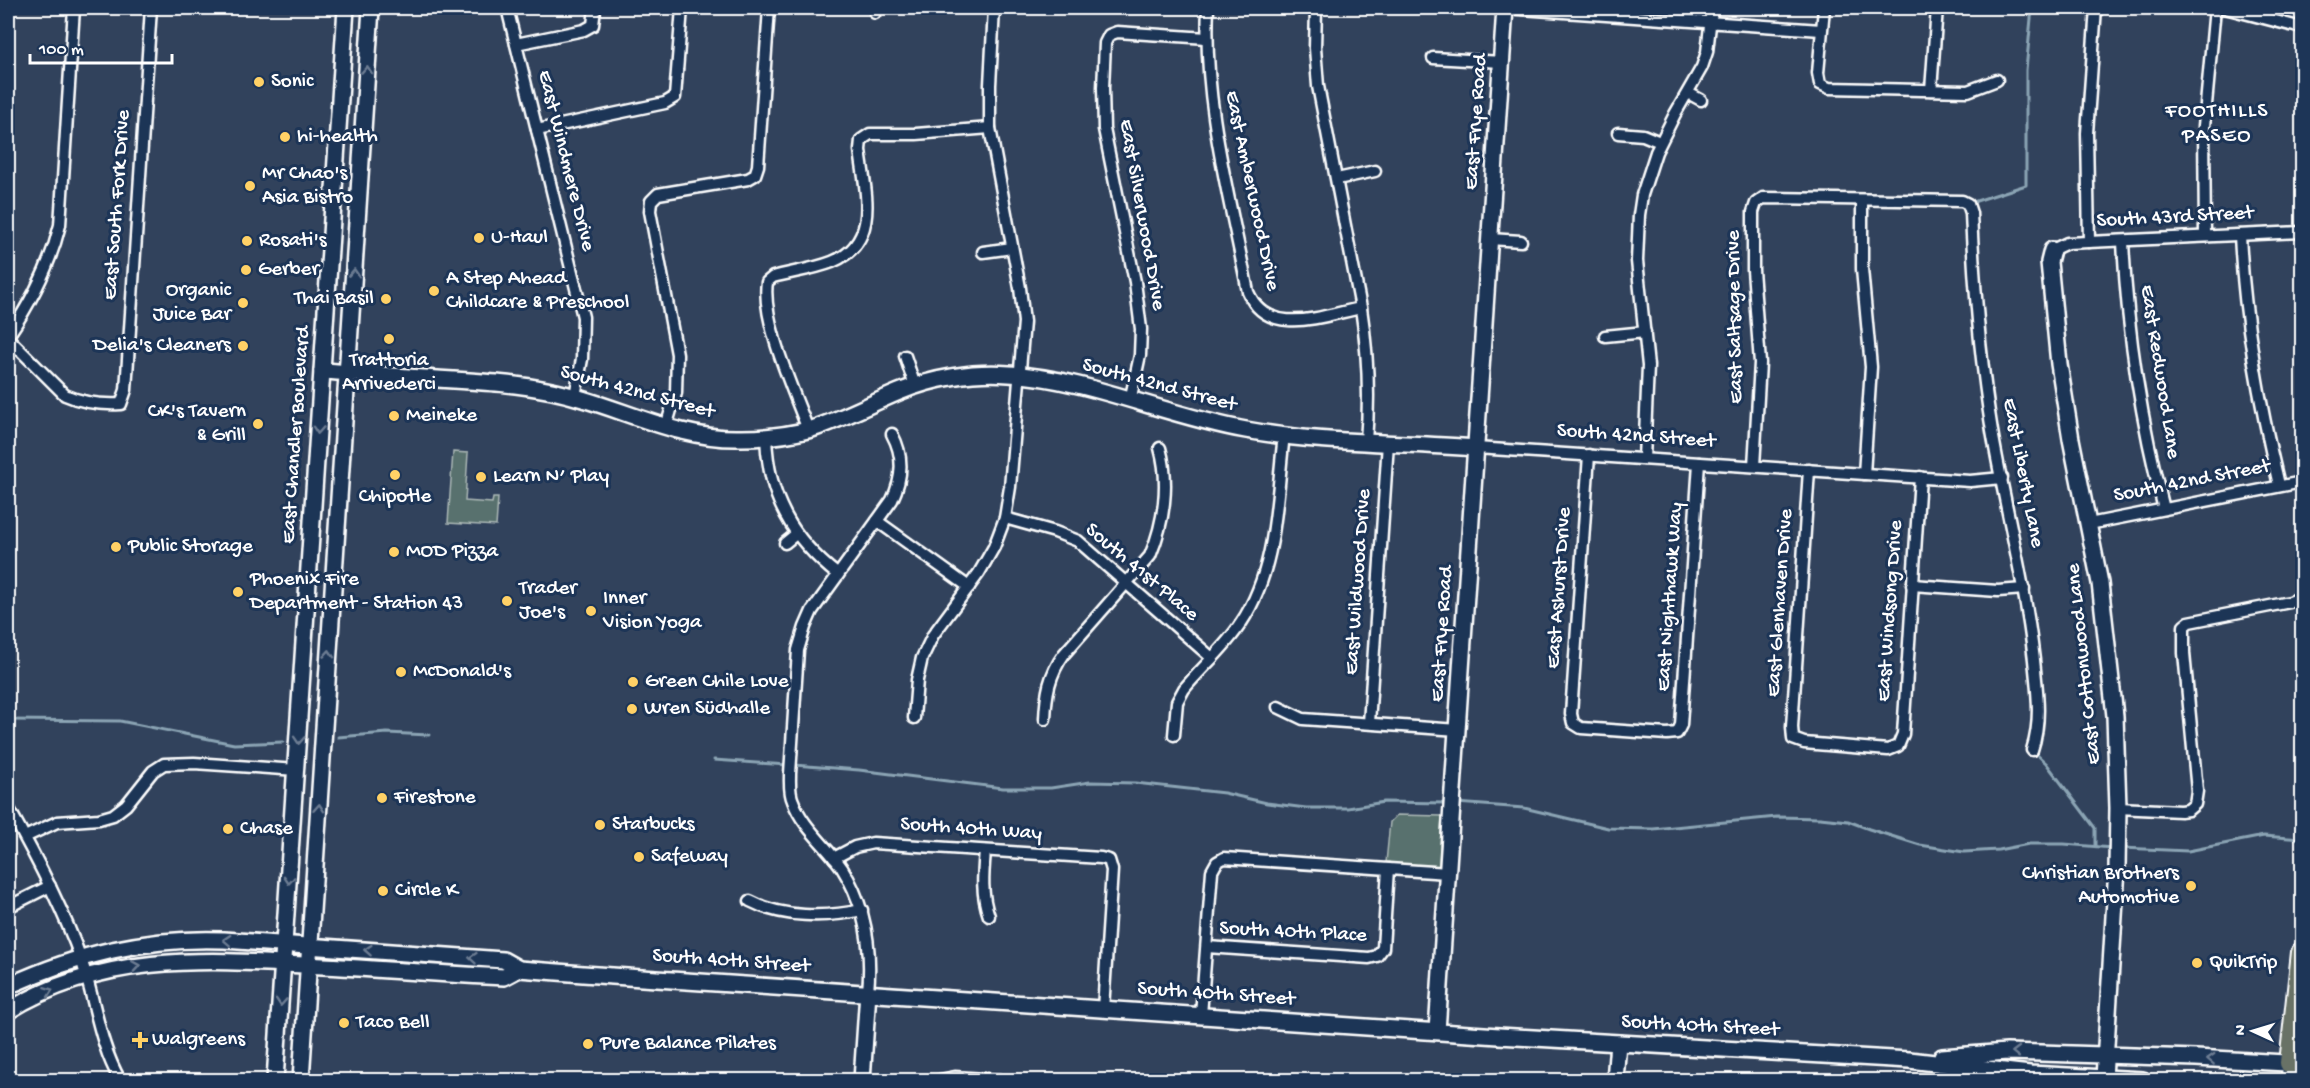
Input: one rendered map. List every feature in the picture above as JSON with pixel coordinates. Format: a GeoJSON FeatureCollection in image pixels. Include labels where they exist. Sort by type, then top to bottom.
{"type":"FeatureCollection","features":[{"type":"Feature","properties":{"kind":"highway"},"geometry":{"type":"LineString","coordinates":[[2294,1069],[2302,952]]}},
{"type":"Feature","properties":{"kind":"main road","name":"East Chandler Boulevard"},"geometry":{"type":"LineString","coordinates":[[275,1080],[346,8]]}},
{"type":"Feature","properties":{"kind":"main road"},"geometry":{"type":"LineString","coordinates":[[301,1080],[372,8]]}},
{"type":"Feature","properties":{"kind":"main road","name":"East Frye Road"},"geometry":{"type":"LineString","coordinates":[[1437,1031],[1505,8]]}},
{"type":"Feature","properties":{"kind":"main road"},"geometry":{"type":"LineString","coordinates":[[339,119],[363,129]]}},
{"type":"Feature","properties":{"kind":"main road","name":"East Cottonwood Lane"},"geometry":{"type":"LineString","coordinates":[[2052,250],[2049,262],[2059,364],[2071,440],[2100,583],[2112,682],[2118,837],[2104,1078]]}},
{"type":"Feature","properties":{"kind":"main road","name":"South 42nd Street"},"geometry":{"type":"LineString","coordinates":[[322,371],[501,383],[537,388],[575,396],[666,428],[720,437],[766,437],[808,430],[915,386],[949,377],[975,374],[1020,375],[1049,379],[1223,426],[1284,435],[1476,448]]}},
{"type":"Feature","properties":{"kind":"main road"},"geometry":{"type":"LineString","coordinates":[[306,619],[331,622]]}},
{"type":"Feature","properties":{"kind":"main road"},"geometry":{"type":"LineString","coordinates":[[300,710],[326,712]]}},
{"type":"Feature","properties":{"kind":"main road","name":"South 40th Street"},"geometry":{"type":"LineString","coordinates":[[84,968],[112,949],[180,940],[285,944],[503,960],[519,969],[1201,1016],[1910,1060],[2030,1074],[2143,1080]]}},
{"type":"Feature","properties":{"kind":"main road","name":"South 40th Street"},"geometry":{"type":"LineString","coordinates":[[84,968],[120,969],[172,961],[219,960],[504,977],[519,969]]}},
{"type":"Feature","properties":{"kind":"main road"},"geometry":{"type":"LineString","coordinates":[[8,987],[84,968]]}},
{"type":"Feature","properties":{"kind":"main road"},"geometry":{"type":"LineString","coordinates":[[8,1011],[84,968]]}},
{"type":"Feature","properties":{"kind":"main road"},"geometry":{"type":"LineString","coordinates":[[861,1080],[868,992]]}},
{"type":"Feature","properties":{"kind":"main road"},"geometry":{"type":"LineString","coordinates":[[1615,1080],[1618,1043]]}},
{"type":"Feature","properties":{"kind":"main road","name":"South 40th Street"},"geometry":{"type":"LineString","coordinates":[[1910,1060],[2007,1052],[2105,1054],[2294,1069]]}},
{"type":"Feature","properties":{"kind":"street"},"geometry":{"type":"LineString","coordinates":[[8,337],[40,283],[54,250],[60,225],[74,8]]}},
{"type":"Feature","properties":{"kind":"street","name":"East South Fork Drive"},"geometry":{"type":"LineString","coordinates":[[8,337],[65,394],[77,400],[106,405],[121,404],[126,390],[151,8]]}},
{"type":"Feature","properties":{"kind":"street","name":"East Windmere Drive"},"geometry":{"type":"LineString","coordinates":[[508,8],[583,317],[582,358],[575,396]]}},
{"type":"Feature","properties":{"kind":"street"},"geometry":{"type":"LineString","coordinates":[[516,44],[584,30],[593,25],[595,8]]}},
{"type":"Feature","properties":{"kind":"street"},"geometry":{"type":"LineString","coordinates":[[537,130],[665,103],[675,97],[682,8]]}},
{"type":"Feature","properties":{"kind":"street"},"geometry":{"type":"LineString","coordinates":[[666,428],[675,393],[677,354],[650,212],[651,201],[658,194],[748,179],[755,175],[758,166],[769,8]]}},
{"type":"Feature","properties":{"kind":"street"},"geometry":{"type":"LineString","coordinates":[[914,718],[917,680],[922,658],[933,635],[969,587],[994,547],[1005,518],[1010,487],[1024,322],[990,128],[994,8]]}},
{"type":"Feature","properties":{"kind":"street","name":"East Amberwood Drive"},"geometry":{"type":"LineString","coordinates":[[1208,8],[1209,80],[1214,122],[1248,292],[1253,303],[1262,312],[1284,321],[1296,321],[1361,308]]}},
{"type":"Feature","properties":{"kind":"street"},"geometry":{"type":"LineString","coordinates":[[1316,8],[1315,48],[1318,86],[1361,308],[1368,373],[1366,441]]}},
{"type":"Feature","properties":{"kind":"street"},"geometry":{"type":"LineString","coordinates":[[1505,8],[1821,30]]}},
{"type":"Feature","properties":{"kind":"street"},"geometry":{"type":"LineString","coordinates":[[1644,459],[1648,387],[1645,332],[1636,261],[1642,195],[1660,142],[1702,66],[1707,52],[1712,8]]}},
{"type":"Feature","properties":{"kind":"street"},"geometry":{"type":"LineString","coordinates":[[1824,8],[1818,73],[1820,84],[1829,88],[1968,91],[1997,80]]}},
{"type":"Feature","properties":{"kind":"street"},"geometry":{"type":"LineString","coordinates":[[1930,90],[1937,8]]}},
{"type":"Feature","properties":{"kind":"street"},"geometry":{"type":"LineString","coordinates":[[2089,242],[2087,133],[2096,8]]}},
{"type":"Feature","properties":{"kind":"street"},"geometry":{"type":"LineString","coordinates":[[2205,236],[2204,126],[2215,8]]}},
{"type":"Feature","properties":{"kind":"street"},"geometry":{"type":"LineString","coordinates":[[2225,8],[2302,28]]}},
{"type":"Feature","properties":{"kind":"street","name":"East Silverwood Drive"},"geometry":{"type":"LineString","coordinates":[[1130,401],[1140,355],[1141,329],[1135,282],[1104,129],[1105,43],[1109,34],[1117,32],[1207,38]]}},
{"type":"Feature","properties":{"kind":"street"},"geometry":{"type":"LineString","coordinates":[[1433,58],[1502,62]]}},
{"type":"Feature","properties":{"kind":"street"},"geometry":{"type":"LineString","coordinates":[[1688,93],[1701,100]]}},
{"type":"Feature","properties":{"kind":"street"},"geometry":{"type":"LineString","coordinates":[[808,430],[772,326],[765,292],[766,282],[773,277],[831,263],[845,255],[857,244],[864,231],[867,218],[861,140],[870,134],[916,134],[990,128]]}},
{"type":"Feature","properties":{"kind":"street"},"geometry":{"type":"LineString","coordinates":[[1618,133],[1643,135],[1660,142]]}},
{"type":"Feature","properties":{"kind":"street"},"geometry":{"type":"LineString","coordinates":[[1337,179],[1375,171]]}},
{"type":"Feature","properties":{"kind":"street","name":"East Saltsage Drive"},"geometry":{"type":"LineString","coordinates":[[1754,466],[1760,363],[1754,270],[1753,212],[1756,203],[1763,198],[1862,200]]}},
{"type":"Feature","properties":{"kind":"street"},"geometry":{"type":"LineString","coordinates":[[1862,200],[1862,269],[1871,367],[1864,474]]}},
{"type":"Feature","properties":{"kind":"street","name":"East Liberty Lane"},"geometry":{"type":"LineString","coordinates":[[1862,200],[1962,201],[1968,204],[1971,213],[1974,277],[1992,431],[2024,589],[2032,642],[2039,721],[2032,750]]}},
{"type":"Feature","properties":{"kind":"street","name":"South 43rd Street"},"geometry":{"type":"LineString","coordinates":[[2052,250],[2067,243],[2302,232]]}},
{"type":"Feature","properties":{"kind":"street"},"geometry":{"type":"LineString","coordinates":[[2240,235],[2249,340],[2259,403],[2278,485]]}},
{"type":"Feature","properties":{"kind":"street"},"geometry":{"type":"LineString","coordinates":[[1490,239],[1521,241]]}},
{"type":"Feature","properties":{"kind":"street","name":"East Redwood Lane"},"geometry":{"type":"LineString","coordinates":[[2123,241],[2130,335],[2141,405],[2164,509]]}},
{"type":"Feature","properties":{"kind":"street"},"geometry":{"type":"LineString","coordinates":[[983,252],[1012,248]]}},
{"type":"Feature","properties":{"kind":"street"},"geometry":{"type":"LineString","coordinates":[[1605,336],[1645,332]]}},
{"type":"Feature","properties":{"kind":"street"},"geometry":{"type":"LineString","coordinates":[[905,356],[915,386]]}},
{"type":"Feature","properties":{"kind":"street"},"geometry":{"type":"LineString","coordinates":[[868,992],[870,958],[862,910],[842,868],[792,801],[790,774],[801,639],[812,611],[897,489],[901,450],[892,434]]}},
{"type":"Feature","properties":{"kind":"street"},"geometry":{"type":"LineString","coordinates":[[1174,735],[1178,702],[1184,689],[1241,624],[1252,605],[1267,566],[1284,435]]}},
{"type":"Feature","properties":{"kind":"street"},"geometry":{"type":"LineString","coordinates":[[766,437],[774,485],[796,534],[812,553],[838,575]]}},
{"type":"Feature","properties":{"kind":"street","name":"East Wildwood Drive"},"geometry":{"type":"LineString","coordinates":[[1369,723],[1388,443]]}},
{"type":"Feature","properties":{"kind":"street"},"geometry":{"type":"LineString","coordinates":[[1045,720],[1047,692],[1053,669],[1150,556],[1157,539],[1165,477],[1166,467],[1161,448]]}},
{"type":"Feature","properties":{"kind":"street","name":"South 42nd Street"},"geometry":{"type":"LineString","coordinates":[[1476,448],[1970,481],[2002,478]]}},
{"type":"Feature","properties":{"kind":"street","name":"East Ashurst Drive"},"geometry":{"type":"LineString","coordinates":[[1589,455],[1570,714],[1573,723],[1581,728],[1677,733]]}},
{"type":"Feature","properties":{"kind":"street","name":"East Nighthawk Way"},"geometry":{"type":"LineString","coordinates":[[1677,733],[1681,725],[1699,463]]}},
{"type":"Feature","properties":{"kind":"street","name":"East Glenhaven Drive"},"geometry":{"type":"LineString","coordinates":[[1809,470],[1793,739],[1804,743],[1888,750],[1898,746]]}},
{"type":"Feature","properties":{"kind":"street","name":"East Windsong Drive"},"geometry":{"type":"LineString","coordinates":[[1898,746],[1903,734],[1920,477]]}},
{"type":"Feature","properties":{"kind":"street","name":"South 42nd Street"},"geometry":{"type":"LineString","coordinates":[[2089,524],[2302,482]]}},
{"type":"Feature","properties":{"kind":"street","name":"South 41st Place"},"geometry":{"type":"LineString","coordinates":[[1005,518],[1078,541],[1212,658]]}},
{"type":"Feature","properties":{"kind":"street"},"geometry":{"type":"LineString","coordinates":[[877,520],[969,587]]}},
{"type":"Feature","properties":{"kind":"street"},"geometry":{"type":"LineString","coordinates":[[784,543],[796,534]]}},
{"type":"Feature","properties":{"kind":"street"},"geometry":{"type":"LineString","coordinates":[[1912,585],[1998,591],[2024,589]]}},
{"type":"Feature","properties":{"kind":"street"},"geometry":{"type":"LineString","coordinates":[[2118,808],[2180,811],[2193,807],[2197,795],[2184,653],[2184,626],[2189,622],[2301,595]]}},
{"type":"Feature","properties":{"kind":"street"},"geometry":{"type":"LineString","coordinates":[[1278,707],[1303,719],[1458,729]]}},
{"type":"Feature","properties":{"kind":"street"},"geometry":{"type":"LineString","coordinates":[[25,837],[57,822],[99,819],[113,815],[126,805],[153,771],[164,764],[174,762],[297,770]]}},
{"type":"Feature","properties":{"kind":"street"},"geometry":{"type":"LineString","coordinates":[[8,807],[50,886],[84,968],[101,1032],[120,1080]]}},
{"type":"Feature","properties":{"kind":"street","name":"South 40th Way"},"geometry":{"type":"LineString","coordinates":[[834,858],[855,847],[873,843],[1109,860],[1112,870],[1103,1009]]}},
{"type":"Feature","properties":{"kind":"street"},"geometry":{"type":"LineString","coordinates":[[985,851],[982,888],[989,916]]}},
{"type":"Feature","properties":{"kind":"street"},"geometry":{"type":"LineString","coordinates":[[1201,1016],[1212,871],[1216,862],[1224,858],[1448,873]]}},
{"type":"Feature","properties":{"kind":"street","name":"South 40th Place"},"geometry":{"type":"LineString","coordinates":[[1207,947],[1369,958],[1377,956],[1383,948],[1388,869]]}},
{"type":"Feature","properties":{"kind":"street"},"geometry":{"type":"LineString","coordinates":[[8,907],[50,886]]}},
{"type":"Feature","properties":{"kind":"street"},"geometry":{"type":"LineString","coordinates":[[750,901],[778,912],[830,915],[862,910]]}},
{"type":"Feature","properties":{"kind":"street"},"geometry":{"type":"LineString","coordinates":[[940,1080],[955,1077],[1000,1080]]}},
{"type":"Feature","properties":{"kind":"green space"},"geometry":{"type":"Polygon","coordinates":[[[453,452],[468,453],[465,501],[492,503],[493,498],[498,498],[496,526],[448,523],[453,452]]]}},
{"type":"Feature","properties":{"kind":"green space"},"geometry":{"type":"Polygon","coordinates":[[[1397,815],[1442,816],[1439,866],[1386,863],[1390,822],[1397,815]]]}},
{"type":"Feature","properties":{"kind":"waterway"},"geometry":{"type":"LineString","coordinates":[[1970,203],[2026,185],[2026,70],[2032,8]]}},
{"type":"Feature","properties":{"kind":"waterway"},"geometry":{"type":"LineString","coordinates":[[8,720],[120,721],[234,744],[283,742]]}},
{"type":"Feature","properties":{"kind":"waterway"},"geometry":{"type":"LineString","coordinates":[[338,737],[387,733],[429,735]]}},
{"type":"Feature","properties":{"kind":"waterway"},"geometry":{"type":"LineString","coordinates":[[2033,751],[2046,763],[2095,828],[2095,846]]}},
{"type":"Feature","properties":{"kind":"waterway"},"geometry":{"type":"LineString","coordinates":[[714,760],[787,765]]}},
{"type":"Feature","properties":{"kind":"waterway"},"geometry":{"type":"LineString","coordinates":[[794,765],[859,770],[1003,788],[1051,788],[1090,782],[1135,783],[1224,793],[1267,803],[1306,808],[1348,808],[1384,802],[1446,803]]}},
{"type":"Feature","properties":{"kind":"waterway"},"geometry":{"type":"LineString","coordinates":[[1456,803],[1524,808],[1608,828],[1653,829],[1777,817],[1820,818],[1848,821],[1920,845],[1964,852],[1998,850],[2029,844],[2112,848]]}},
{"type":"Feature","properties":{"kind":"waterway"},"geometry":{"type":"LineString","coordinates":[[2122,848],[2188,851],[2264,836],[2302,839]]}},
{"type":"Feature","properties":{"kind":"place","name":"Sonic"},"geometry":{"type":"Point","coordinates":[259,82]}},
{"type":"Feature","properties":{"kind":"place","name":"hi-health"},"geometry":{"type":"Point","coordinates":[285,137]}},
{"type":"Feature","properties":{"kind":"place","name":"Mr Chao's Asia Bistro"},"geometry":{"type":"Point","coordinates":[250,186]}},
{"type":"Feature","properties":{"kind":"place","name":"U-Haul"},"geometry":{"type":"Point","coordinates":[479,238]}},
{"type":"Feature","properties":{"kind":"place","name":"Rosati's"},"geometry":{"type":"Point","coordinates":[247,241]}},
{"type":"Feature","properties":{"kind":"place","name":"Gerber"},"geometry":{"type":"Point","coordinates":[246,270]}},
{"type":"Feature","properties":{"kind":"place","name":"A Step Ahead Childcare & Preschool"},"geometry":{"type":"Point","coordinates":[434,291]}},
{"type":"Feature","properties":{"kind":"place","name":"Thai Basil"},"geometry":{"type":"Point","coordinates":[386,299]}},
{"type":"Feature","properties":{"kind":"place","name":"Organic Juice Bar"},"geometry":{"type":"Point","coordinates":[243,303]}},
{"type":"Feature","properties":{"kind":"place","name":"Trattoria Arrivederci"},"geometry":{"type":"Point","coordinates":[389,339]}},
{"type":"Feature","properties":{"kind":"place","name":"Delia's Cleaners"},"geometry":{"type":"Point","coordinates":[243,346]}},
{"type":"Feature","properties":{"kind":"place","name":"Meineke"},"geometry":{"type":"Point","coordinates":[394,416]}},
{"type":"Feature","properties":{"kind":"place","name":"CK's Tavern & Grill"},"geometry":{"type":"Point","coordinates":[258,424]}},
{"type":"Feature","properties":{"kind":"place","name":"Chipotle"},"geometry":{"type":"Point","coordinates":[395,475]}},
{"type":"Feature","properties":{"kind":"place","name":"Learn N’ Play"},"geometry":{"type":"Point","coordinates":[481,477]}},
{"type":"Feature","properties":{"kind":"place","name":"Public Storage"},"geometry":{"type":"Point","coordinates":[116,547]}},
{"type":"Feature","properties":{"kind":"place","name":"MOD Pizza"},"geometry":{"type":"Point","coordinates":[394,552]}},
{"type":"Feature","properties":{"kind":"place","name":"Phoenix Fire Department - Station 43"},"geometry":{"type":"Point","coordinates":[238,592]}},
{"type":"Feature","properties":{"kind":"place","name":"Trader Joe's"},"geometry":{"type":"Point","coordinates":[507,601]}},
{"type":"Feature","properties":{"kind":"place","name":"Inner Vision Yoga"},"geometry":{"type":"Point","coordinates":[591,611]}},
{"type":"Feature","properties":{"kind":"place","name":"McDonald's"},"geometry":{"type":"Point","coordinates":[401,672]}},
{"type":"Feature","properties":{"kind":"place","name":"Green Chile Love"},"geometry":{"type":"Point","coordinates":[633,682]}},
{"type":"Feature","properties":{"kind":"place","name":"Wren Südhalle"},"geometry":{"type":"Point","coordinates":[632,709]}},
{"type":"Feature","properties":{"kind":"place","name":"Firestone"},"geometry":{"type":"Point","coordinates":[382,798]}},
{"type":"Feature","properties":{"kind":"place","name":"Starbucks"},"geometry":{"type":"Point","coordinates":[600,825]}},
{"type":"Feature","properties":{"kind":"place","name":"Chase"},"geometry":{"type":"Point","coordinates":[228,829]}},
{"type":"Feature","properties":{"kind":"place","name":"Safeway"},"geometry":{"type":"Point","coordinates":[639,857]}},
{"type":"Feature","properties":{"kind":"place","name":"Christian Brothers Automotive"},"geometry":{"type":"Point","coordinates":[2191,886]}},
{"type":"Feature","properties":{"kind":"place","name":"Circle K"},"geometry":{"type":"Point","coordinates":[383,891]}},
{"type":"Feature","properties":{"kind":"place","name":"QuikTrip"},"geometry":{"type":"Point","coordinates":[2197,963]}},
{"type":"Feature","properties":{"kind":"place","name":"Taco Bell"},"geometry":{"type":"Point","coordinates":[344,1023]}},
{"type":"Feature","properties":{"kind":"place","name":"Walgreens"},"geometry":{"type":"Point","coordinates":[140,1040]}},
{"type":"Feature","properties":{"kind":"place","name":"Pure Balance Pilates"},"geometry":{"type":"Point","coordinates":[588,1044]}},
{"type":"Feature","properties":{"kind":"district","name":"FOOTHILLS PASEO"},"geometry":{"type":"Point","coordinates":[2217,124]}}]}
